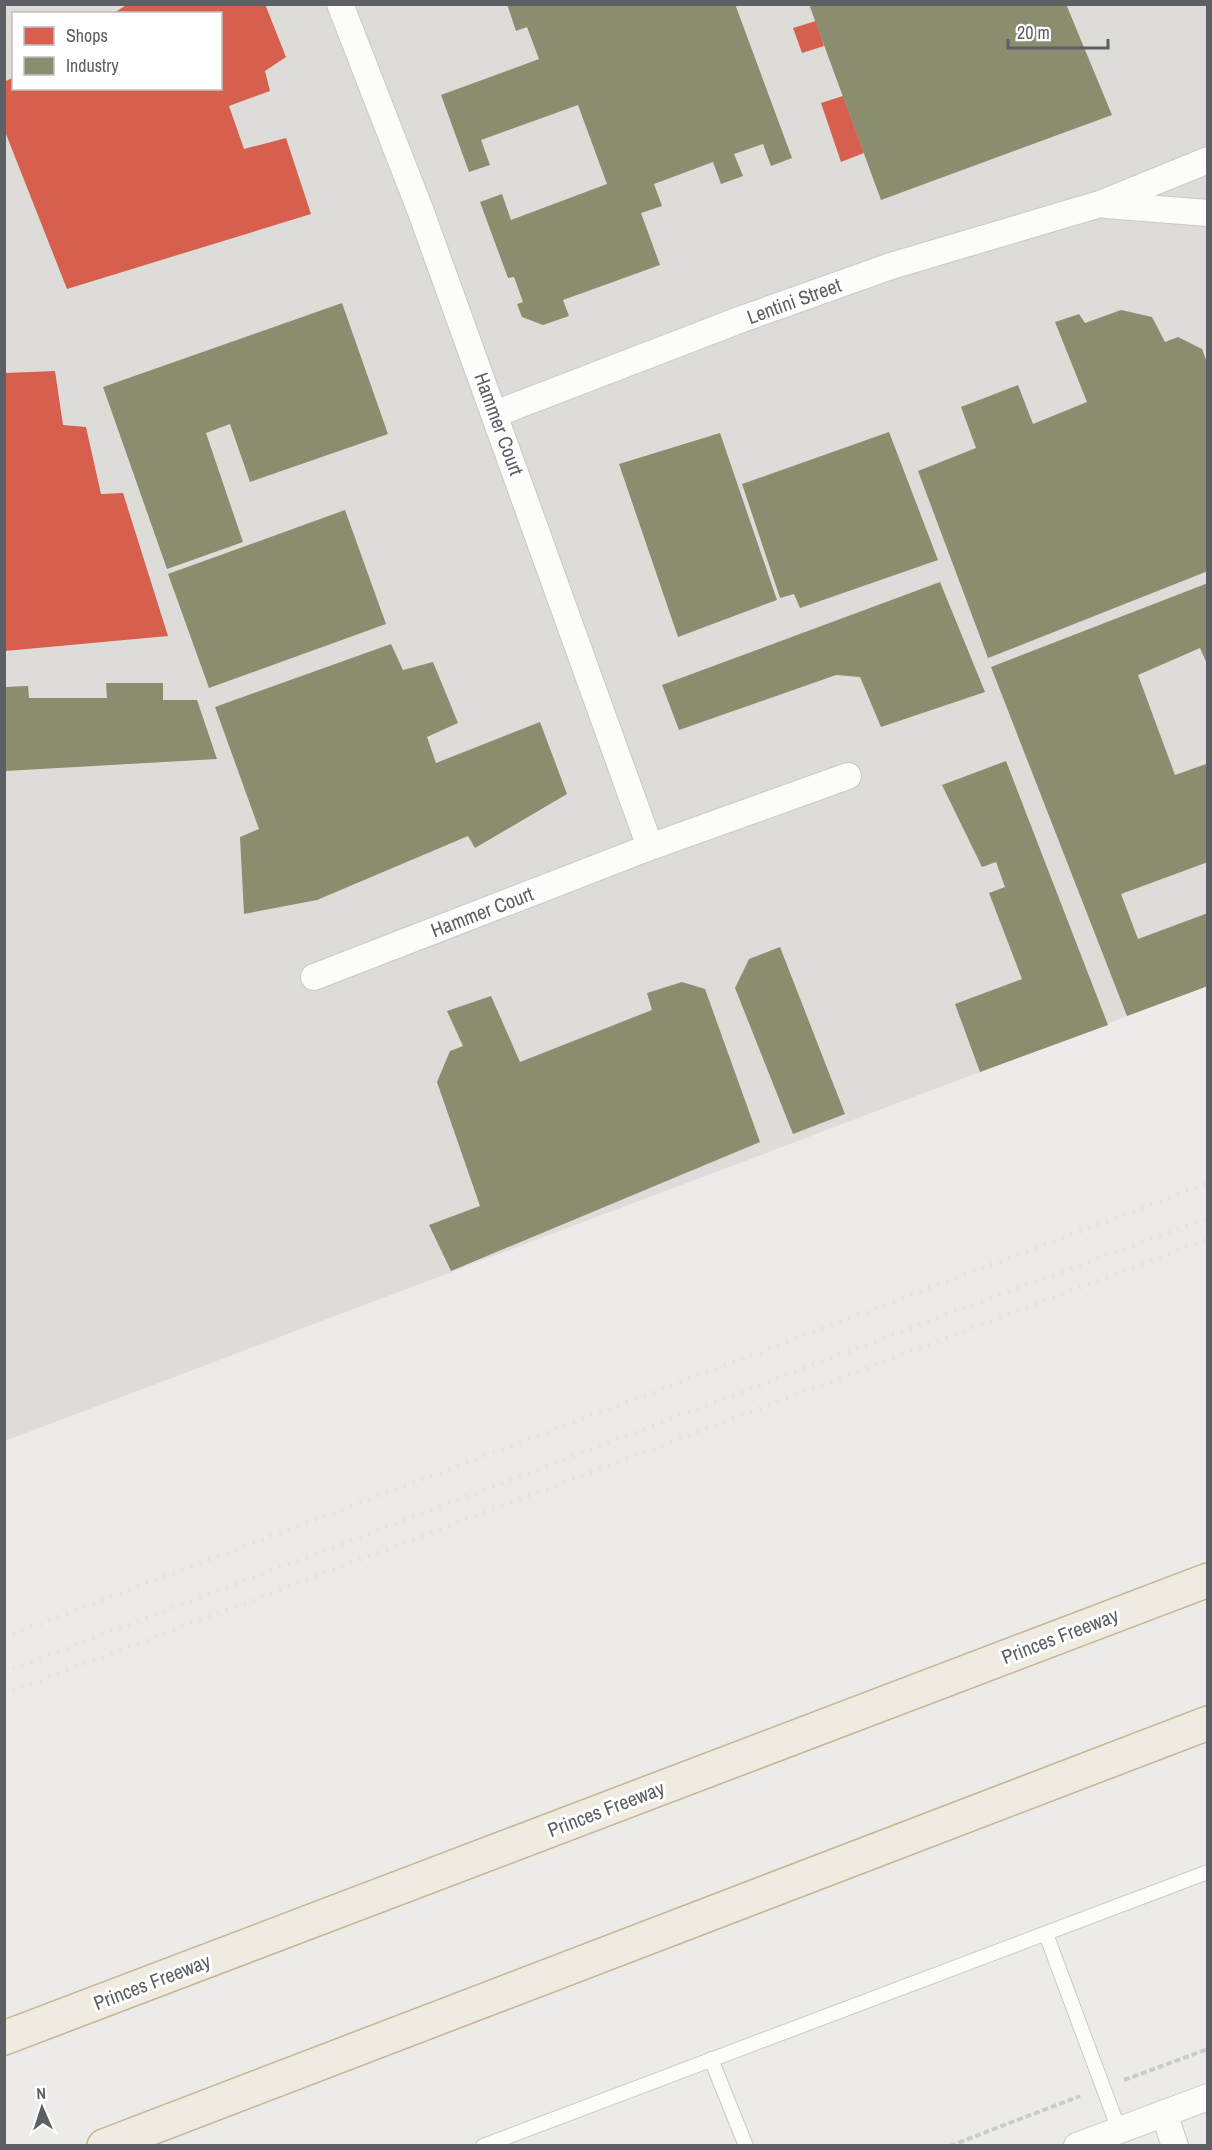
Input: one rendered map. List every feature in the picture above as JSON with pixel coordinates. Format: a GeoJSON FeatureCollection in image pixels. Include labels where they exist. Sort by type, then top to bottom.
{"type":"FeatureCollection","features":[{"type":"Feature","properties":{"kind":"highway","name":"Princes Freeway"},"geometry":{"type":"LineString","coordinates":[[4,2038],[1208,1580]]}},
{"type":"Feature","properties":{"kind":"highway"},"geometry":{"type":"LineString","coordinates":[[105,2145],[1208,1723]]}},
{"type":"Feature","properties":{"kind":"street","name":"Hammer Court"},"geometry":{"type":"LineString","coordinates":[[340,4],[421,212],[650,847]]}},
{"type":"Feature","properties":{"kind":"street","name":"Lentini Street"},"geometry":{"type":"LineString","coordinates":[[495,414],[742,319],[891,266],[1100,204],[1208,160]]}},
{"type":"Feature","properties":{"kind":"street","name":"Lentini Street"},"geometry":{"type":"LineString","coordinates":[[1100,204],[1208,213]]}},
{"type":"Feature","properties":{"kind":"street","name":"Hammer Court"},"geometry":{"type":"LineString","coordinates":[[314,977],[650,847],[849,776]]}},
{"type":"Feature","properties":{"kind":"street"},"geometry":{"type":"LineString","coordinates":[[1077,2145],[1208,2097]]}},
{"type":"Feature","properties":{"kind":"street"},"geometry":{"type":"LineString","coordinates":[[1164,2114],[1175,2145]]}},
{"type":"Feature","properties":{"kind":"lane"},"geometry":{"type":"LineString","coordinates":[[483,2145],[1208,1872]]}},
{"type":"Feature","properties":{"kind":"lane"},"geometry":{"type":"LineString","coordinates":[[1046,1934],[1119,2130]]}},
{"type":"Feature","properties":{"kind":"lane"},"geometry":{"type":"LineString","coordinates":[[711,2059],[746,2145]]}},
{"type":"Feature","properties":{"kind":"shaded area"},"geometry":{"type":"Polygon","coordinates":[[[5,5],[1207,5],[1207,986],[5,1441],[5,5]]]}},
{"type":"Feature","properties":{"kind":"building: Shops"},"geometry":{"type":"Polygon","coordinates":[[[128,4],[265,4],[286,57],[265,71],[270,91],[229,106],[244,149],[286,138],[311,214],[67,289],[4,129],[4,82],[12,78],[12,90],[222,90],[222,12],[115,12],[128,4]]]}},
{"type":"Feature","properties":{"kind":"building: Shops"},"geometry":{"type":"Polygon","coordinates":[[[816,21],[824,46],[802,53],[793,28],[816,21]]]}},
{"type":"Feature","properties":{"kind":"building: Shops"},"geometry":{"type":"Polygon","coordinates":[[[843,96],[864,153],[841,162],[821,103],[843,96]]]}},
{"type":"Feature","properties":{"kind":"building: Shops"},"geometry":{"type":"Polygon","coordinates":[[[55,371],[63,425],[86,427],[101,494],[123,493],[168,636],[5,651],[5,373],[55,371]]]}},
{"type":"Feature","properties":{"kind":"building: Industry"},"geometry":{"type":"Polygon","coordinates":[[[507,4],[735,4],[792,158],[771,166],[763,144],[734,154],[743,176],[721,184],[713,162],[654,184],[662,206],[641,213],[660,265],[563,300],[569,316],[543,325],[522,317],[517,304],[523,302],[514,277],[508,278],[480,202],[502,194],[511,220],[607,184],[578,105],[481,140],[490,165],[469,172],[441,95],[539,59],[527,27],[516,31],[507,4]]]}},
{"type":"Feature","properties":{"kind":"building: Industry"},"geometry":{"type":"Polygon","coordinates":[[[811,4],[1066,4],[1112,115],[881,200],[810,7],[811,4]]]}},
{"type":"Feature","properties":{"kind":"building: Industry"},"geometry":{"type":"Polygon","coordinates":[[[342,303],[388,434],[250,482],[230,424],[206,433],[243,542],[167,569],[103,387],[342,303]]]}},
{"type":"Feature","properties":{"kind":"building: Industry"},"geometry":{"type":"Polygon","coordinates":[[[1121,310],[1152,317],[1165,342],[1178,337],[1202,349],[1208,365],[1208,571],[988,658],[918,471],[976,448],[961,407],[1018,385],[1033,424],[1087,402],[1055,322],[1079,314],[1085,323],[1121,310]]]}},
{"type":"Feature","properties":{"kind":"building: Industry"},"geometry":{"type":"Polygon","coordinates":[[[889,432],[938,560],[800,608],[794,594],[780,598],[742,484],[889,432]]]}},
{"type":"Feature","properties":{"kind":"building: Industry"},"geometry":{"type":"Polygon","coordinates":[[[720,433],[777,600],[678,637],[619,464],[720,433]]]}},
{"type":"Feature","properties":{"kind":"building: Industry"},"geometry":{"type":"Polygon","coordinates":[[[345,510],[386,624],[209,688],[168,574],[345,510]]]}},
{"type":"Feature","properties":{"kind":"building: Industry"},"geometry":{"type":"Polygon","coordinates":[[[940,582],[985,692],[881,727],[860,677],[836,675],[679,730],[662,685],[940,582]]]}},
{"type":"Feature","properties":{"kind":"building: Industry"},"geometry":{"type":"Polygon","coordinates":[[[1208,583],[1208,666],[1200,648],[1138,675],[1175,775],[1206,764],[1208,767],[1208,862],[1121,894],[1138,939],[1208,913],[1208,986],[1127,1016],[991,667],[1208,583]]]}},
{"type":"Feature","properties":{"kind":"building: Industry"},"geometry":{"type":"Polygon","coordinates":[[[391,644],[403,670],[433,662],[458,723],[427,737],[436,763],[540,722],[567,794],[475,848],[468,836],[317,900],[244,914],[240,837],[259,829],[215,707],[391,644]]]}},
{"type":"Feature","properties":{"kind":"building: Industry"},"geometry":{"type":"Polygon","coordinates":[[[106,683],[163,683],[163,700],[197,700],[217,759],[5,771],[5,687],[28,686],[29,698],[107,698],[106,683]]]}},
{"type":"Feature","properties":{"kind":"building: Industry"},"geometry":{"type":"Polygon","coordinates":[[[1006,761],[1108,1025],[980,1072],[955,1004],[1022,979],[989,893],[1005,887],[996,862],[982,867],[942,785],[1006,761]]]}},
{"type":"Feature","properties":{"kind":"building: Industry"},"geometry":{"type":"Polygon","coordinates":[[[780,947],[845,1114],[793,1134],[735,988],[749,959],[780,947]]]}},
{"type":"Feature","properties":{"kind":"building: Industry"},"geometry":{"type":"Polygon","coordinates":[[[682,982],[705,989],[760,1142],[451,1271],[429,1225],[480,1206],[437,1082],[450,1051],[463,1046],[447,1011],[491,996],[520,1062],[652,1010],[647,993],[682,982]]]}},
{"type":"Feature","properties":{"kind":"railway"},"geometry":{"type":"LineString","coordinates":[[4,1637],[1208,1183]]}},
{"type":"Feature","properties":{"kind":"railway"},"geometry":{"type":"LineString","coordinates":[[4,1672],[950,1313],[1208,1218]]}},
{"type":"Feature","properties":{"kind":"railway"},"geometry":{"type":"LineString","coordinates":[[4,1694],[1208,1239]]}}]}
